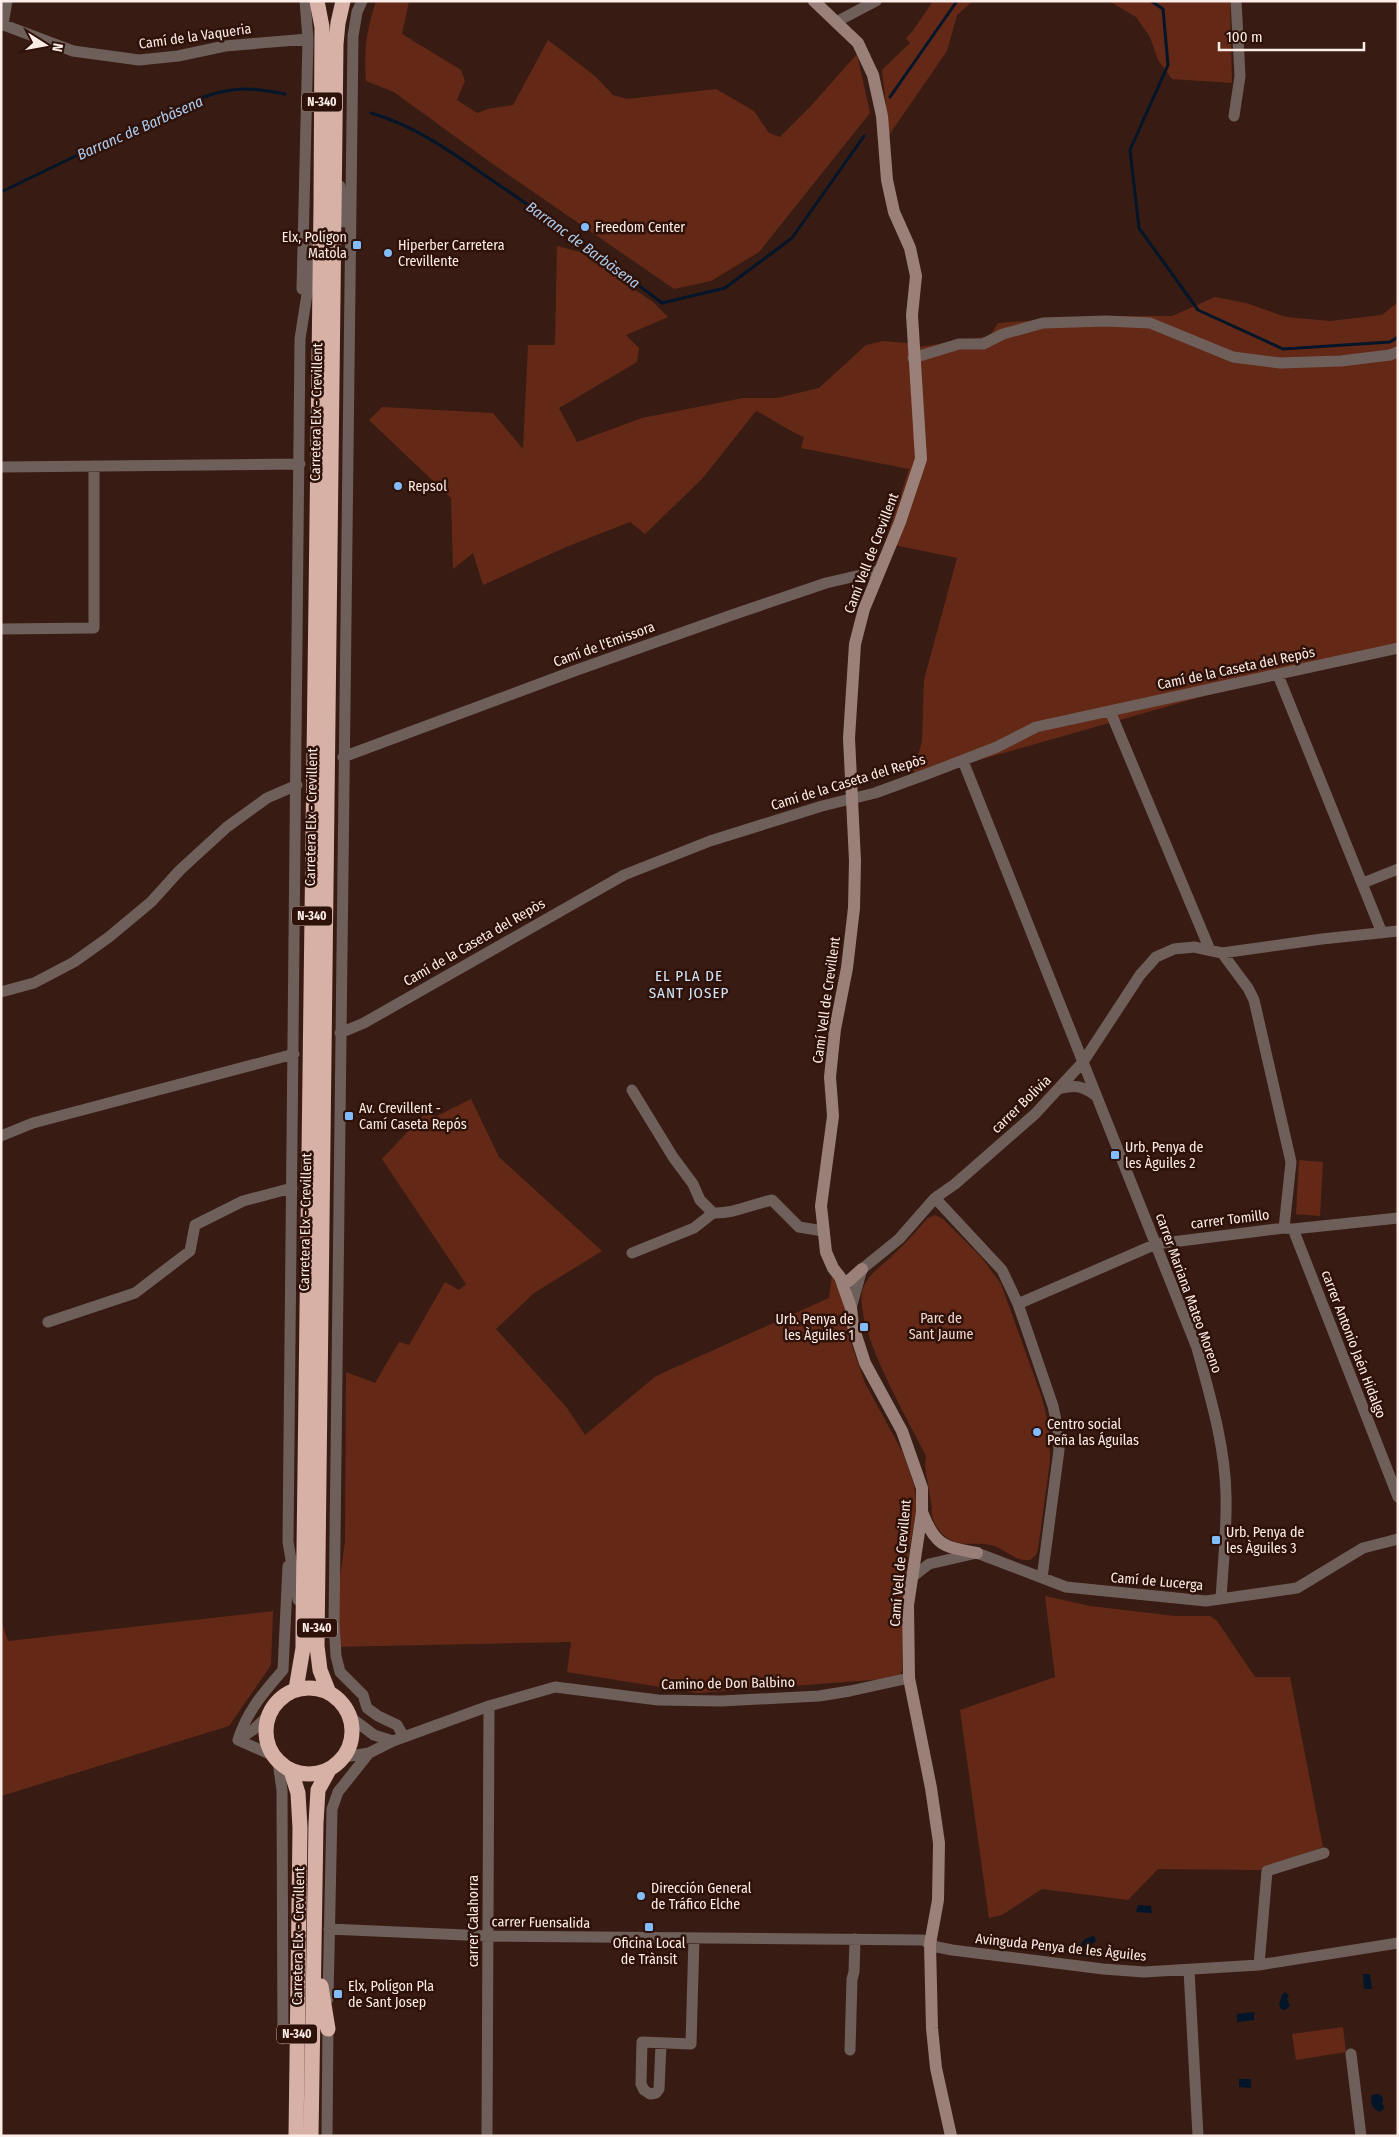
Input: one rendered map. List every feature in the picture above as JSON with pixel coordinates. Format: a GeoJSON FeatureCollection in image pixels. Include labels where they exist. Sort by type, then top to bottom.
{"type":"FeatureCollection","features":[{"type":"Feature","properties":{"kind":"highway","name":"Carretera Elx - Crevillent"},"geometry":{"type":"LineString","coordinates":[[296,1689],[303,1648],[321,204],[322,27],[317,1]]}},
{"type":"Feature","properties":{"kind":"highway","name":"Carretera Elx - Crevillent"},"geometry":{"type":"LineString","coordinates":[[329,1692],[320,1670],[317,1646],[317,1561],[336,44],[343,1]]}},
{"type":"Feature","properties":{"kind":"highway"},"geometry":{"type":"LineString","coordinates":[[329,1692],[320,1689],[296,1689],[288,1693],[277,1702],[268,1716],[266,1736],[275,1758],[291,1771],[313,1775],[329,1770]]}},
{"type":"Feature","properties":{"kind":"highway","name":"N-340"},"geometry":{"type":"LineString","coordinates":[[329,1692],[340,1700],[350,1717]]}},
{"type":"Feature","properties":{"kind":"highway"},"geometry":{"type":"LineString","coordinates":[[344,1757],[351,1742],[352,1725],[350,1717]]}},
{"type":"Feature","properties":{"kind":"highway","name":"N-340"},"geometry":{"type":"LineString","coordinates":[[329,1770],[344,1757]]}},
{"type":"Feature","properties":{"kind":"highway","name":"Carretera Elx - Crevillent"},"geometry":{"type":"LineString","coordinates":[[311,2136],[318,1790],[329,1770]]}},
{"type":"Feature","properties":{"kind":"highway","name":"Carretera Elx - Crevillent"},"geometry":{"type":"LineString","coordinates":[[291,1771],[298,1793],[300,1828],[296,2136]]}},
{"type":"Feature","properties":{"kind":"highway"},"geometry":{"type":"LineString","coordinates":[[314,1942],[328,2029]]}},
{"type":"Feature","properties":{"kind":"street"},"geometry":{"type":"LineString","coordinates":[[2,24],[7,1]]}},
{"type":"Feature","properties":{"kind":"street"},"geometry":{"type":"LineString","coordinates":[[238,1740],[243,1723],[262,1693],[283,1670],[285,1656],[294,1054],[300,339],[308,39],[305,1]]}},
{"type":"Feature","properties":{"kind":"street"},"geometry":{"type":"LineString","coordinates":[[350,1717],[374,1735],[399,1739],[397,1725],[378,1716],[367,1708],[364,1695],[340,1672],[336,1656],[334,1622],[334,1469],[353,36],[357,12],[362,1]]}},
{"type":"Feature","properties":{"kind":"street","name":"Camí Vell de Crevillent"},"geometry":{"type":"LineString","coordinates":[[814,1],[858,43],[873,75],[882,116],[886,180],[894,212],[910,248],[916,276],[912,315],[913,358],[921,459],[900,522],[878,571],[864,609],[856,644],[849,738],[855,861],[854,908],[847,968],[830,1077],[833,1116],[821,1206],[826,1252],[843,1286],[851,1308],[853,1326],[865,1363],[902,1431],[922,1488],[922,1512],[908,1605],[909,1678],[931,1788],[939,1843],[938,1900],[930,1944],[932,2028],[936,2068],[951,2136]]}},
{"type":"Feature","properties":{"kind":"street"},"geometry":{"type":"LineString","coordinates":[[836,22],[876,1]]}},
{"type":"Feature","properties":{"kind":"street"},"geometry":{"type":"LineString","coordinates":[[1234,116],[1240,76],[1236,1]]}},
{"type":"Feature","properties":{"kind":"street","name":"Camí de la Vaqueria"},"geometry":{"type":"LineString","coordinates":[[2,24],[73,51],[139,60],[178,56],[225,46],[308,39]]}},
{"type":"Feature","properties":{"kind":"street"},"geometry":{"type":"LineString","coordinates":[[335,149],[350,266]]}},
{"type":"Feature","properties":{"kind":"street"},"geometry":{"type":"LineString","coordinates":[[300,339],[321,204]]}},
{"type":"Feature","properties":{"kind":"street"},"geometry":{"type":"LineString","coordinates":[[913,358],[959,344],[983,344],[1003,334],[1043,323],[1106,321],[1150,323],[1233,357],[1280,363],[1341,361],[1390,355],[1398,352]]}},
{"type":"Feature","properties":{"kind":"street"},"geometry":{"type":"LineString","coordinates":[[1,467],[300,464]]}},
{"type":"Feature","properties":{"kind":"street"},"geometry":{"type":"LineString","coordinates":[[1,629],[94,628],[94,466]]}},
{"type":"Feature","properties":{"kind":"street","name":"Camí de l'Emissora"},"geometry":{"type":"LineString","coordinates":[[343,757],[565,674],[723,618],[826,584],[878,571]]}},
{"type":"Feature","properties":{"kind":"street","name":"Camí de la Caseta del Repòs"},"geometry":{"type":"LineString","coordinates":[[340,1033],[364,1023],[624,875],[710,841],[852,798],[876,793],[997,747],[1036,727],[1398,648]]}},
{"type":"Feature","properties":{"kind":"street"},"geometry":{"type":"LineString","coordinates":[[1278,675],[1382,933]]}},
{"type":"Feature","properties":{"kind":"street"},"geometry":{"type":"LineString","coordinates":[[1110,711],[1210,950]]}},
{"type":"Feature","properties":{"kind":"street","name":"carrer Mariana Mateo Moreno"},"geometry":{"type":"LineString","coordinates":[[963,761],[1197,1348],[1211,1400],[1222,1455],[1226,1494],[1221,1598]]}},
{"type":"Feature","properties":{"kind":"street"},"geometry":{"type":"LineString","coordinates":[[1,992],[34,984],[74,962],[109,938],[151,902],[180,870],[227,827],[267,798],[297,785]]}},
{"type":"Feature","properties":{"kind":"street"},"geometry":{"type":"LineString","coordinates":[[1363,883],[1398,869]]}},
{"type":"Feature","properties":{"kind":"street","name":"carrer Bolivia"},"geometry":{"type":"LineString","coordinates":[[862,1270],[899,1239],[935,1198],[955,1184],[1035,1114],[1083,1062],[1140,975],[1156,957],[1174,949],[1194,947],[1222,952],[1398,931]]}},
{"type":"Feature","properties":{"kind":"street"},"geometry":{"type":"LineString","coordinates":[[1222,952],[1248,988],[1254,1000],[1290,1162],[1289,1228]]}},
{"type":"Feature","properties":{"kind":"street"},"geometry":{"type":"LineString","coordinates":[[1,1136],[33,1123],[294,1054]]}},
{"type":"Feature","properties":{"kind":"street"},"geometry":{"type":"LineString","coordinates":[[1058,1089],[1072,1086],[1084,1088],[1095,1095]]}},
{"type":"Feature","properties":{"kind":"street"},"geometry":{"type":"LineString","coordinates":[[632,1090],[672,1157],[693,1184],[700,1200],[713,1213],[724,1214],[772,1200],[800,1227],[823,1231]]}},
{"type":"Feature","properties":{"kind":"street"},"geometry":{"type":"LineString","coordinates":[[48,1322],[135,1292],[190,1251],[195,1225],[243,1201],[292,1188]]}},
{"type":"Feature","properties":{"kind":"street"},"geometry":{"type":"LineString","coordinates":[[935,1198],[1002,1270],[1018,1304],[1053,1406],[1058,1430],[1058,1470],[1042,1578]]}},
{"type":"Feature","properties":{"kind":"street"},"geometry":{"type":"LineString","coordinates":[[632,1252],[694,1228],[713,1213]]}},
{"type":"Feature","properties":{"kind":"street","name":"carrer Tomillo"},"geometry":{"type":"LineString","coordinates":[[1018,1304],[1156,1244],[1289,1228],[1398,1218]]}},
{"type":"Feature","properties":{"kind":"street","name":"carrer Antonio Jaén Hidalgo"},"geometry":{"type":"LineString","coordinates":[[1289,1228],[1398,1497]]}},
{"type":"Feature","properties":{"kind":"street"},"geometry":{"type":"LineString","coordinates":[[843,1286],[862,1270]]}},
{"type":"Feature","properties":{"kind":"street"},"geometry":{"type":"LineString","coordinates":[[851,1308],[862,1270]]}},
{"type":"Feature","properties":{"kind":"street"},"geometry":{"type":"LineString","coordinates":[[317,1561],[334,1469]]}},
{"type":"Feature","properties":{"kind":"street"},"geometry":{"type":"LineString","coordinates":[[922,1512],[936,1540],[953,1549],[977,1553]]}},
{"type":"Feature","properties":{"kind":"street","name":"Camí de Lucerga"},"geometry":{"type":"LineString","coordinates":[[977,1553],[1066,1587],[1206,1601],[1297,1588],[1363,1548],[1398,1539]]}},
{"type":"Feature","properties":{"kind":"street"},"geometry":{"type":"LineString","coordinates":[[936,1540],[916,1547],[926,1559],[938,1561]]}},
{"type":"Feature","properties":{"kind":"street"},"geometry":{"type":"LineString","coordinates":[[288,1542],[303,1628]]}},
{"type":"Feature","properties":{"kind":"street"},"geometry":{"type":"LineString","coordinates":[[912,1578],[930,1564],[977,1553]]}},
{"type":"Feature","properties":{"kind":"street","name":"Camino de Don Balbino"},"geometry":{"type":"LineString","coordinates":[[369,1753],[399,1739],[489,1706],[555,1687],[658,1700],[721,1701],[819,1696],[909,1678]]}},
{"type":"Feature","properties":{"kind":"street","name":"carrer Calahorra"},"geometry":{"type":"LineString","coordinates":[[487,2136],[489,1706]]}},
{"type":"Feature","properties":{"kind":"street"},"geometry":{"type":"LineString","coordinates":[[238,1740],[253,1730],[268,1716]]}},
{"type":"Feature","properties":{"kind":"street"},"geometry":{"type":"LineString","coordinates":[[238,1740],[275,1758],[282,1790],[284,2039]]}},
{"type":"Feature","properties":{"kind":"street"},"geometry":{"type":"LineString","coordinates":[[344,1757],[369,1753]]}},
{"type":"Feature","properties":{"kind":"street"},"geometry":{"type":"LineString","coordinates":[[327,2136],[332,1809],[338,1792],[369,1753]]}},
{"type":"Feature","properties":{"kind":"street"},"geometry":{"type":"LineString","coordinates":[[1259,1965],[1267,1871],[1324,1853]]}},
{"type":"Feature","properties":{"kind":"street","name":"carrer Fuensalida"},"geometry":{"type":"LineString","coordinates":[[329,1929],[488,1936],[923,1940],[930,1944]]}},
{"type":"Feature","properties":{"kind":"street"},"geometry":{"type":"LineString","coordinates":[[661,2044],[691,2044],[694,1938]]}},
{"type":"Feature","properties":{"kind":"street"},"geometry":{"type":"LineString","coordinates":[[836,1939],[846,1949],[852,1979],[850,2050]]}},
{"type":"Feature","properties":{"kind":"street"},"geometry":{"type":"LineString","coordinates":[[852,1979],[855,1939]]}},
{"type":"Feature","properties":{"kind":"street","name":"Avinguda Penya de les Àguiles"},"geometry":{"type":"LineString","coordinates":[[930,1944],[952,1950],[1103,1969],[1144,1972],[1259,1965],[1398,1942]]}},
{"type":"Feature","properties":{"kind":"street"},"geometry":{"type":"LineString","coordinates":[[1189,1970],[1198,2136]]}},
{"type":"Feature","properties":{"kind":"street"},"geometry":{"type":"LineString","coordinates":[[1351,2054],[1361,2136]]}},
{"type":"Feature","properties":{"kind":"green space"},"geometry":{"type":"Polygon","coordinates":[[[376,1],[409,1],[402,34],[461,70],[465,81],[457,100],[477,113],[488,109],[513,105],[548,40],[595,76],[613,95],[627,99],[716,89],[754,111],[769,133],[780,137],[810,107],[857,54],[870,113],[759,252],[711,281],[674,289],[490,162],[394,92],[366,81],[366,41],[376,1]]]}},
{"type":"Feature","properties":{"kind":"green space"},"geometry":{"type":"Polygon","coordinates":[[[933,1],[973,1],[957,15],[947,51],[889,135],[882,70],[910,43],[906,38],[933,1]]]}},
{"type":"Feature","properties":{"kind":"green space"},"geometry":{"type":"Polygon","coordinates":[[[1109,1],[1230,1],[1232,83],[1172,79],[1158,60],[1150,37],[1136,17],[1109,1]]]}},
{"type":"Feature","properties":{"kind":"green space"},"geometry":{"type":"Polygon","coordinates":[[[557,246],[580,252],[653,302],[668,317],[626,335],[639,348],[637,362],[559,408],[577,442],[642,418],[743,398],[777,398],[819,388],[866,345],[883,341],[907,343],[919,347],[990,336],[998,323],[1093,316],[1172,316],[1215,297],[1246,303],[1286,317],[1330,321],[1382,315],[1398,302],[1398,648],[1278,675],[912,779],[922,741],[924,680],[957,558],[885,543],[909,469],[801,448],[804,437],[756,411],[702,479],[645,534],[630,522],[566,547],[483,585],[473,553],[453,569],[451,498],[369,420],[382,407],[493,413],[523,449],[528,345],[555,345],[557,246]]]}},
{"type":"Feature","properties":{"kind":"green space"},"geometry":{"type":"Polygon","coordinates":[[[471,1099],[499,1157],[602,1251],[534,1293],[496,1329],[567,1408],[585,1435],[656,1376],[829,1298],[832,1275],[845,1305],[851,1343],[865,1383],[903,1453],[914,1485],[917,1508],[909,1551],[903,1605],[902,1671],[898,1678],[697,1693],[567,1672],[571,1642],[330,1647],[345,1542],[346,1372],[375,1383],[399,1342],[409,1345],[445,1282],[459,1290],[466,1284],[382,1159],[429,1109],[435,1117],[471,1099]]]}},
{"type":"Feature","properties":{"kind":"green space"},"geometry":{"type":"Polygon","coordinates":[[[1299,1160],[1323,1162],[1320,1216],[1296,1214],[1299,1160]]]}},
{"type":"Feature","properties":{"kind":"green space","name":"Parc de Sant Jaume"},"geometry":{"type":"Polygon","coordinates":[[[935,1215],[943,1219],[982,1258],[1001,1284],[1042,1398],[1049,1427],[1050,1461],[1038,1549],[1036,1555],[1030,1560],[1017,1558],[991,1545],[952,1541],[945,1537],[938,1529],[932,1516],[925,1466],[926,1456],[882,1369],[864,1320],[862,1299],[868,1279],[928,1218],[935,1215]]]}},
{"type":"Feature","properties":{"kind":"green space"},"geometry":{"type":"Polygon","coordinates":[[[1045,1596],[1090,1606],[1175,1616],[1210,1616],[1217,1621],[1255,1677],[1290,1677],[1323,1847],[1260,1870],[1158,1869],[1128,1900],[1042,1889],[1002,1915],[989,1918],[960,1710],[1055,1677],[1045,1596]]]}},
{"type":"Feature","properties":{"kind":"green space"},"geometry":{"type":"Polygon","coordinates":[[[273,1611],[271,1665],[229,1726],[1,1796],[1,1620],[8,1641],[273,1611]]]}},
{"type":"Feature","properties":{"kind":"green space"},"geometry":{"type":"Polygon","coordinates":[[[1343,2027],[1346,2052],[1296,2060],[1292,2034],[1343,2027]]]}},
{"type":"Feature","properties":{"kind":"water"},"geometry":{"type":"Polygon","coordinates":[[[1138,1905],[1151,1906],[1152,1913],[1136,1912],[1138,1905]]]}},
{"type":"Feature","properties":{"kind":"water"},"geometry":{"type":"Polygon","coordinates":[[[1094,1936],[1096,1941],[1092,1944],[1092,1952],[1083,1957],[1079,1950],[1082,1942],[1094,1936]]]}},
{"type":"Feature","properties":{"kind":"water"},"geometry":{"type":"Polygon","coordinates":[[[1363,1974],[1370,1974],[1372,1989],[1364,1989],[1363,1974]]]}},
{"type":"Feature","properties":{"kind":"water"},"geometry":{"type":"Polygon","coordinates":[[[1285,1992],[1289,1995],[1287,1999],[1290,2006],[1285,2010],[1281,2009],[1279,2005],[1285,1992]]]}},
{"type":"Feature","properties":{"kind":"water"},"geometry":{"type":"Polygon","coordinates":[[[1254,2012],[1254,2020],[1237,2022],[1237,2014],[1254,2012]]]}},
{"type":"Feature","properties":{"kind":"water"},"geometry":{"type":"Polygon","coordinates":[[[1239,2079],[1251,2079],[1251,2088],[1239,2087],[1239,2079]]]}},
{"type":"Feature","properties":{"kind":"water"},"geometry":{"type":"Polygon","coordinates":[[[1372,2095],[1381,2095],[1383,2099],[1382,2104],[1385,2107],[1380,2112],[1371,2103],[1372,2095]]]}},
{"type":"Feature","properties":{"kind":"waterway","name":"Barranc de Barbàsena"},"geometry":{"type":"LineString","coordinates":[[890,97],[957,1]]}},
{"type":"Feature","properties":{"kind":"waterway","name":"Barranc de Barbàsena"},"geometry":{"type":"LineString","coordinates":[[1151,1],[1163,9],[1168,65],[1130,150],[1139,228],[1198,310],[1283,349],[1390,342],[1398,337]]}},
{"type":"Feature","properties":{"kind":"waterway","name":"Barranc de Barbàsena"},"geometry":{"type":"LineString","coordinates":[[1,192],[187,103],[223,91],[242,89],[285,94]]}},
{"type":"Feature","properties":{"kind":"waterway","name":"Barranc de Barbàsena"},"geometry":{"type":"LineString","coordinates":[[371,113],[404,126],[451,152],[601,257],[662,303],[725,288],[792,238],[864,136]]}},
{"type":"Feature","properties":{"kind":"place","name":"Freedom Center"},"geometry":{"type":"Point","coordinates":[585,227]}},
{"type":"Feature","properties":{"kind":"place","name":"Elx, Polígon Matola"},"geometry":{"type":"Point","coordinates":[357,245]}},
{"type":"Feature","properties":{"kind":"place","name":"Hiperber Carretera Crevillente"},"geometry":{"type":"Point","coordinates":[388,253]}},
{"type":"Feature","properties":{"kind":"place","name":"Repsol"},"geometry":{"type":"Point","coordinates":[398,486]}},
{"type":"Feature","properties":{"kind":"place","name":"Av. Crevillent - Camí Caseta Repós"},"geometry":{"type":"Point","coordinates":[349,1116]}},
{"type":"Feature","properties":{"kind":"place","name":"Urb. Penya de les Àguiles 2"},"geometry":{"type":"Point","coordinates":[1115,1155]}},
{"type":"Feature","properties":{"kind":"place","name":"Urb. Penya de les Àguiles 1"},"geometry":{"type":"Point","coordinates":[864,1327]}},
{"type":"Feature","properties":{"kind":"place","name":"Centro social Peña las Águilas"},"geometry":{"type":"Point","coordinates":[1037,1432]}},
{"type":"Feature","properties":{"kind":"place","name":"Urb. Penya de les Àguiles 3"},"geometry":{"type":"Point","coordinates":[1216,1540]}},
{"type":"Feature","properties":{"kind":"place","name":"Dirección General de Tráfico Elche"},"geometry":{"type":"Point","coordinates":[641,1896]}},
{"type":"Feature","properties":{"kind":"place","name":"Oficina Local de Trànsit"},"geometry":{"type":"Point","coordinates":[649,1927]}},
{"type":"Feature","properties":{"kind":"place","name":"Elx, Polígon Pla de Sant Josep"},"geometry":{"type":"Point","coordinates":[338,1994]}},
{"type":"Feature","properties":{"kind":"district","name":"EL PLA DE SANT JOSEP"},"geometry":{"type":"Point","coordinates":[689,984]}}]}
